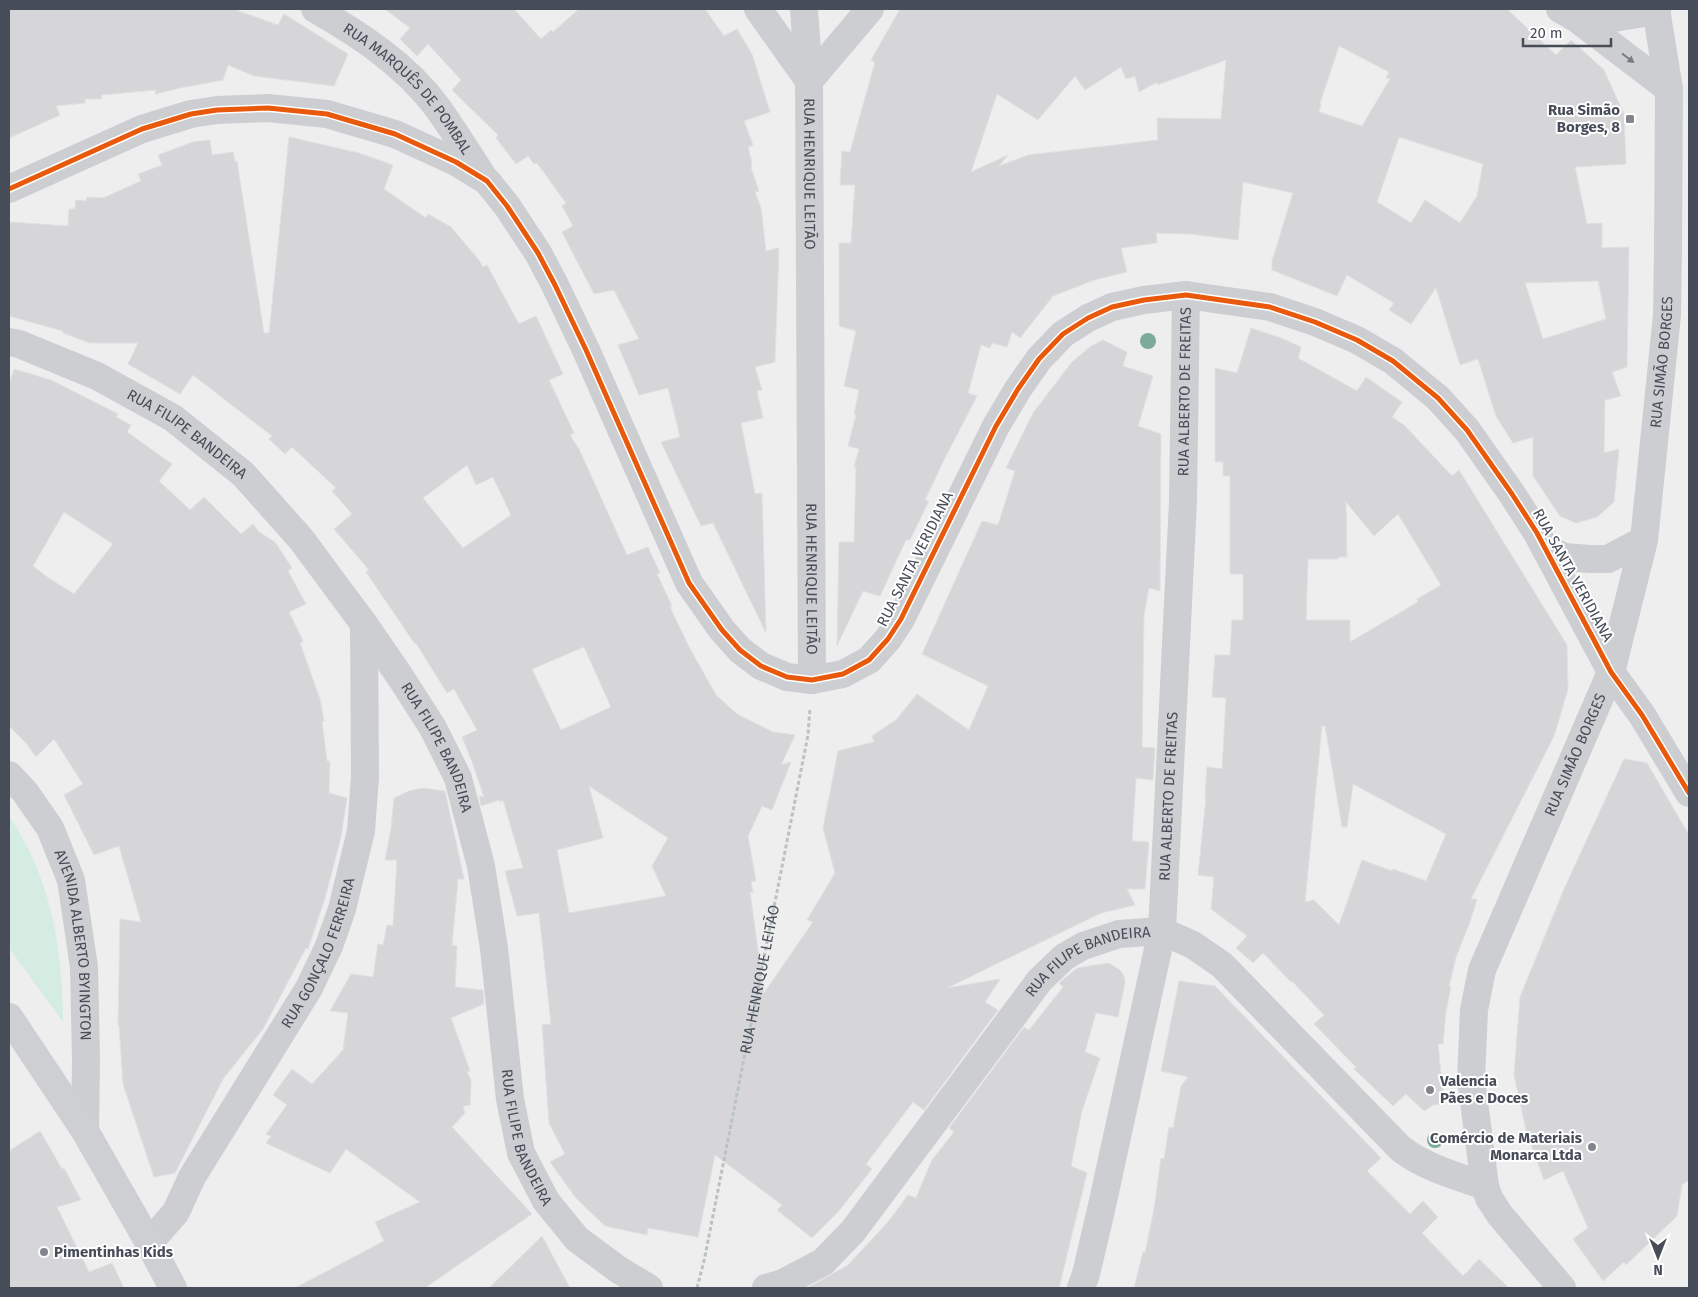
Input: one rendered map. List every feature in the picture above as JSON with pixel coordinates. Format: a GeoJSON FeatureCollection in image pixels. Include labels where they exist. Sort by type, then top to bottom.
{"type":"FeatureCollection","features":[{"type":"Feature","properties":{"kind":"main road"},"geometry":{"type":"LineString","coordinates":[[9,1017],[85,1131],[173,1288]]}},
{"type":"Feature","properties":{"kind":"street","name":"RUA MARQUÊS DE POMBAL"},"geometry":{"type":"LineString","coordinates":[[315,9],[357,34],[406,74],[436,106],[487,181]]}},
{"type":"Feature","properties":{"kind":"street"},"geometry":{"type":"LineString","coordinates":[[758,9],[809,81],[870,9]]}},
{"type":"Feature","properties":{"kind":"street","name":"RUA HENRIQUE LEITÃO"},"geometry":{"type":"LineString","coordinates":[[804,9],[809,81],[812,680]]}},
{"type":"Feature","properties":{"kind":"street"},"geometry":{"type":"LineString","coordinates":[[1568,13],[1601,20],[1656,10]]}},
{"type":"Feature","properties":{"kind":"street","name":"RUA SIMÃO BORGES"},"geometry":{"type":"LineString","coordinates":[[1562,1288],[1500,1215],[1489,1198],[1485,1186],[1471,1079],[1472,1033],[1476,991],[1482,970],[1611,672],[1644,540],[1679,190],[1669,89],[1656,10]]}},
{"type":"Feature","properties":{"kind":"street"},"geometry":{"type":"LineString","coordinates":[[1568,13],[1669,89],[1689,110]]}},
{"type":"Feature","properties":{"kind":"street","name":"RUA SANTA VERIDIANA"},"geometry":{"type":"LineString","coordinates":[[9,189],[116,140],[191,114],[217,110],[268,108],[327,114],[395,134],[456,162],[487,181],[507,206],[538,253],[555,285],[689,583],[722,630],[740,650],[761,666],[787,677],[812,680],[843,674],[869,660],[888,639],[901,619],[996,426],[1038,359],[1063,334],[1088,318],[1112,307],[1144,300],[1186,295],[1270,307],[1315,322],[1356,340],[1394,362],[1438,398],[1466,430],[1512,494],[1546,548],[1611,672],[1642,716],[1689,793]]}},
{"type":"Feature","properties":{"kind":"street","name":"RUA ALBERTO DE FREITAS"},"geometry":{"type":"LineString","coordinates":[[1081,1288],[1101,1210],[1162,931],[1183,501],[1186,295]]}},
{"type":"Feature","properties":{"kind":"street","name":"RUA FILIPE BANDEIRA"},"geometry":{"type":"LineString","coordinates":[[9,342],[19,344],[98,376],[173,418],[243,474],[300,539],[364,624],[433,728],[458,778],[481,866],[494,948],[510,1099],[522,1153],[546,1201],[577,1240],[619,1270],[649,1288]]}},
{"type":"Feature","properties":{"kind":"street"},"geometry":{"type":"LineString","coordinates":[[1546,548],[1564,557],[1590,560],[1608,558],[1644,540]]}},
{"type":"Feature","properties":{"kind":"street","name":"RUA GONÇALO FERREIRA"},"geometry":{"type":"LineString","coordinates":[[149,1243],[176,1212],[192,1177],[309,988],[329,946],[342,909],[361,831],[365,777],[364,624]]}},
{"type":"Feature","properties":{"kind":"street","name":"AVENIDA ALBERTO BYINGTON"},"geometry":{"type":"LineString","coordinates":[[9,775],[25,792],[50,828],[71,880],[84,967],[85,1131]]}},
{"type":"Feature","properties":{"kind":"street","name":"RUA FILIPE BANDEIRA"},"geometry":{"type":"LineString","coordinates":[[766,1288],[783,1283],[823,1262],[853,1231],[1040,980],[1064,957],[1083,946],[1119,934],[1162,931],[1193,945],[1222,965],[1401,1149],[1410,1156],[1441,1171],[1485,1186]]}},
{"type":"Feature","properties":{"kind":"green space"},"geometry":{"type":"Polygon","coordinates":[[[9,816],[24,840],[35,864],[52,914],[60,967],[63,1022],[9,948],[9,816]]]}},
{"type":"Feature","properties":{"kind":"building"},"geometry":{"type":"Polygon","coordinates":[[[9,9],[233,9],[278,25],[284,14],[348,54],[334,86],[254,76],[228,65],[223,80],[155,94],[156,90],[101,95],[102,99],[85,99],[85,103],[56,106],[60,115],[9,138],[9,9]]]}},
{"type":"Feature","properties":{"kind":"building"},"geometry":{"type":"Polygon","coordinates":[[[385,9],[514,9],[541,39],[551,30],[553,32],[579,9],[705,9],[724,36],[737,29],[752,54],[770,112],[744,121],[753,145],[748,147],[752,163],[751,168],[759,191],[755,192],[761,208],[766,251],[779,248],[775,362],[755,367],[762,390],[757,391],[763,418],[741,423],[755,494],[762,493],[766,633],[713,523],[701,526],[661,442],[680,437],[668,388],[639,395],[618,345],[639,339],[614,290],[594,294],[562,232],[573,226],[562,206],[566,203],[537,163],[534,164],[528,156],[516,164],[496,138],[498,135],[452,90],[461,80],[428,44],[417,56],[400,39],[410,28],[385,9]]]}},
{"type":"Feature","properties":{"kind":"building"},"geometry":{"type":"Polygon","coordinates":[[[900,9],[1507,9],[1556,55],[1571,40],[1604,70],[1624,114],[1626,164],[1575,167],[1587,224],[1602,223],[1602,248],[1629,247],[1627,367],[1612,372],[1621,396],[1605,400],[1604,453],[1619,449],[1614,502],[1597,517],[1576,523],[1560,516],[1533,476],[1533,437],[1513,443],[1496,416],[1478,359],[1460,365],[1436,288],[1411,324],[1389,310],[1394,303],[1347,275],[1337,296],[1272,270],[1272,261],[1293,193],[1243,182],[1238,240],[1190,234],[1156,233],[1157,243],[1121,248],[1127,272],[1094,280],[1053,296],[1020,338],[1012,332],[1007,347],[992,343],[990,348],[981,345],[968,393],[977,396],[925,500],[929,501],[910,540],[906,540],[880,596],[863,591],[837,646],[839,542],[854,542],[856,467],[854,467],[859,449],[848,446],[856,415],[854,415],[859,390],[844,386],[856,331],[839,326],[839,243],[851,243],[855,185],[840,185],[842,151],[850,152],[875,62],[871,60],[900,9]],[[1339,46],[1320,103],[1319,112],[1362,126],[1390,79],[1386,78],[1389,72],[1339,46]],[[1226,60],[1157,85],[1157,82],[1139,92],[1135,76],[1126,79],[1121,67],[1085,90],[1075,76],[1038,120],[997,94],[971,172],[1008,155],[999,166],[1028,155],[1158,140],[1157,118],[1221,119],[1226,60]],[[1399,137],[1377,202],[1411,223],[1425,200],[1460,223],[1477,196],[1483,164],[1399,137]],[[1598,281],[1525,283],[1543,339],[1606,319],[1598,281]]]}},
{"type":"Feature","properties":{"kind":"building"},"geometry":{"type":"Polygon","coordinates":[[[289,137],[359,153],[393,165],[384,189],[426,218],[428,214],[451,227],[483,267],[487,265],[519,324],[536,316],[563,374],[549,380],[574,433],[570,435],[579,449],[627,555],[648,547],[660,573],[657,574],[672,606],[670,607],[689,647],[716,695],[737,714],[773,732],[795,735],[781,765],[791,762],[772,810],[762,806],[748,836],[756,881],[751,882],[753,893],[750,892],[764,993],[813,922],[807,920],[835,873],[823,828],[838,751],[874,742],[872,736],[896,720],[917,694],[969,730],[988,686],[922,654],[982,521],[998,525],[1015,471],[1006,468],[1033,413],[1072,362],[1091,346],[1103,340],[1127,352],[1123,366],[1153,376],[1138,426],[1161,434],[1160,591],[1149,588],[1144,614],[1142,747],[1155,748],[1153,780],[1136,778],[1132,841],[1149,842],[1145,889],[1127,889],[1135,905],[1101,913],[947,988],[1000,979],[985,1002],[998,1010],[924,1110],[913,1102],[866,1164],[872,1169],[838,1212],[812,1238],[777,1210],[782,1205],[715,1155],[698,1237],[648,1228],[647,1235],[605,1226],[576,1198],[550,1162],[565,1154],[549,1123],[542,1025],[551,1024],[539,913],[517,916],[505,871],[523,868],[503,800],[481,806],[479,796],[484,797],[462,737],[477,730],[454,689],[447,693],[416,643],[366,572],[369,570],[334,529],[352,514],[332,491],[336,488],[292,447],[285,454],[269,439],[272,436],[193,375],[180,394],[128,364],[138,343],[90,343],[63,333],[63,331],[9,316],[9,222],[68,226],[69,209],[75,209],[76,200],[86,201],[87,197],[103,198],[141,181],[138,174],[162,165],[158,155],[193,142],[210,140],[212,155],[233,152],[235,162],[237,161],[264,333],[269,333],[289,137]],[[467,465],[423,498],[463,548],[511,515],[493,477],[476,485],[467,465]],[[584,647],[532,669],[561,730],[611,707],[584,647]],[[589,786],[603,838],[557,850],[569,913],[666,896],[652,866],[668,838],[589,786]]]}},
{"type":"Feature","properties":{"kind":"building"},"geometry":{"type":"Polygon","coordinates":[[[1251,328],[1301,347],[1298,358],[1357,391],[1366,377],[1402,402],[1392,417],[1404,425],[1452,476],[1459,470],[1567,645],[1568,689],[1554,736],[1471,899],[1477,899],[1456,957],[1449,986],[1451,987],[1446,1011],[1443,1044],[1438,1044],[1444,1104],[1433,1105],[1424,1111],[1406,1094],[1393,1106],[1354,1069],[1356,1067],[1314,1024],[1324,1015],[1292,981],[1263,953],[1253,963],[1236,948],[1247,936],[1211,909],[1214,877],[1198,875],[1206,798],[1207,767],[1222,769],[1226,698],[1212,697],[1215,655],[1230,655],[1232,620],[1243,620],[1243,574],[1230,574],[1230,476],[1223,476],[1223,462],[1215,462],[1215,368],[1237,373],[1251,328]],[[1346,502],[1347,557],[1338,557],[1338,559],[1308,559],[1306,620],[1350,620],[1350,642],[1418,602],[1417,599],[1441,585],[1398,514],[1374,536],[1346,502]],[[1322,726],[1305,902],[1314,900],[1339,925],[1362,860],[1426,881],[1446,834],[1353,784],[1347,827],[1342,827],[1325,726],[1322,726]]]}},
{"type":"Feature","properties":{"kind":"building"},"geometry":{"type":"Polygon","coordinates":[[[14,369],[51,380],[118,414],[116,417],[131,425],[127,432],[172,464],[159,481],[190,510],[204,497],[241,534],[253,524],[259,532],[275,542],[292,568],[288,571],[306,604],[289,612],[303,641],[300,643],[320,699],[324,721],[322,722],[327,761],[330,761],[329,793],[347,798],[341,837],[325,898],[308,949],[306,948],[263,1029],[223,1079],[175,1173],[154,1177],[123,1084],[118,1025],[120,919],[141,922],[119,846],[94,855],[64,795],[83,784],[54,739],[36,757],[26,743],[9,726],[9,384],[14,369]],[[64,512],[33,566],[74,594],[113,544],[64,512]]]}},
{"type":"Feature","properties":{"kind":"building"},"geometry":{"type":"Polygon","coordinates":[[[1624,759],[1647,763],[1689,835],[1689,1180],[1682,1185],[1677,1216],[1626,1265],[1624,1262],[1603,1281],[1573,1239],[1588,1228],[1563,1171],[1544,1180],[1526,1130],[1514,1075],[1520,997],[1564,889],[1624,759]]]}},
{"type":"Feature","properties":{"kind":"building"},"geometry":{"type":"Polygon","coordinates":[[[423,788],[445,791],[464,879],[458,879],[452,945],[457,946],[455,987],[483,990],[484,1004],[451,1018],[470,1071],[467,1072],[471,1080],[470,1105],[463,1106],[465,1113],[452,1127],[532,1214],[425,1288],[295,1288],[384,1241],[375,1222],[420,1202],[346,1149],[330,1173],[266,1143],[271,1136],[266,1134],[287,1105],[273,1095],[292,1069],[312,1084],[343,1050],[348,1013],[330,1011],[351,974],[373,977],[378,944],[383,945],[387,925],[393,926],[397,860],[385,860],[394,798],[409,791],[423,788]]]}},
{"type":"Feature","properties":{"kind":"building"},"geometry":{"type":"Polygon","coordinates":[[[1109,963],[1120,970],[1124,976],[1125,983],[1118,1017],[1096,1013],[1085,1052],[1100,1058],[1082,1111],[1071,1166],[1087,1173],[1059,1288],[807,1288],[848,1265],[888,1222],[908,1195],[916,1198],[932,1160],[954,1132],[949,1128],[1024,1027],[1029,1030],[1063,987],[1059,983],[1077,968],[1109,963]]]}},
{"type":"Feature","properties":{"kind":"building"},"geometry":{"type":"Polygon","coordinates":[[[1179,981],[1215,986],[1381,1158],[1367,1171],[1410,1214],[1423,1201],[1438,1217],[1422,1233],[1463,1276],[1479,1259],[1509,1288],[1134,1288],[1143,1252],[1145,1253],[1154,1209],[1161,1158],[1164,1159],[1169,1127],[1173,1128],[1181,1086],[1188,1077],[1161,1071],[1179,981]]]}},
{"type":"Feature","properties":{"kind":"building"},"geometry":{"type":"Polygon","coordinates":[[[40,1131],[62,1169],[64,1168],[81,1200],[57,1207],[89,1272],[112,1263],[124,1288],[9,1288],[9,1151],[40,1131]]]}},
{"type":"Feature","properties":{"kind":"building"},"geometry":{"type":"Polygon","coordinates":[[[542,1236],[570,1288],[489,1288],[542,1236]]]}},
{"type":"Feature","properties":{"kind":"cycle path"},"geometry":{"type":"LineString","coordinates":[[9,189],[142,129],[191,114],[217,110],[268,108],[327,114],[395,134],[456,162],[487,181],[507,206],[538,253],[586,350],[689,583],[722,630],[740,650],[761,666],[787,677],[812,680],[843,674],[869,660],[888,639],[901,619],[996,426],[1039,359],[1063,334],[1088,318],[1112,307],[1144,300],[1186,295],[1270,307],[1315,322],[1357,340],[1393,361],[1438,398],[1467,430],[1537,533],[1611,672],[1642,715],[1689,793]]}},
{"type":"Feature","properties":{"kind":"place","name":"Rua Simão Borges, 8"},"geometry":{"type":"Point","coordinates":[1630,119]}},
{"type":"Feature","properties":{"kind":"place","name":"Valencia Pães e Doces"},"geometry":{"type":"Point","coordinates":[1430,1090]}},
{"type":"Feature","properties":{"kind":"place","name":"Comércio de Materiais Monarca Ltda"},"geometry":{"type":"Point","coordinates":[1592,1147]}},
{"type":"Feature","properties":{"kind":"place","name":"Pimentinhas Kids"},"geometry":{"type":"Point","coordinates":[44,1252]}}]}
